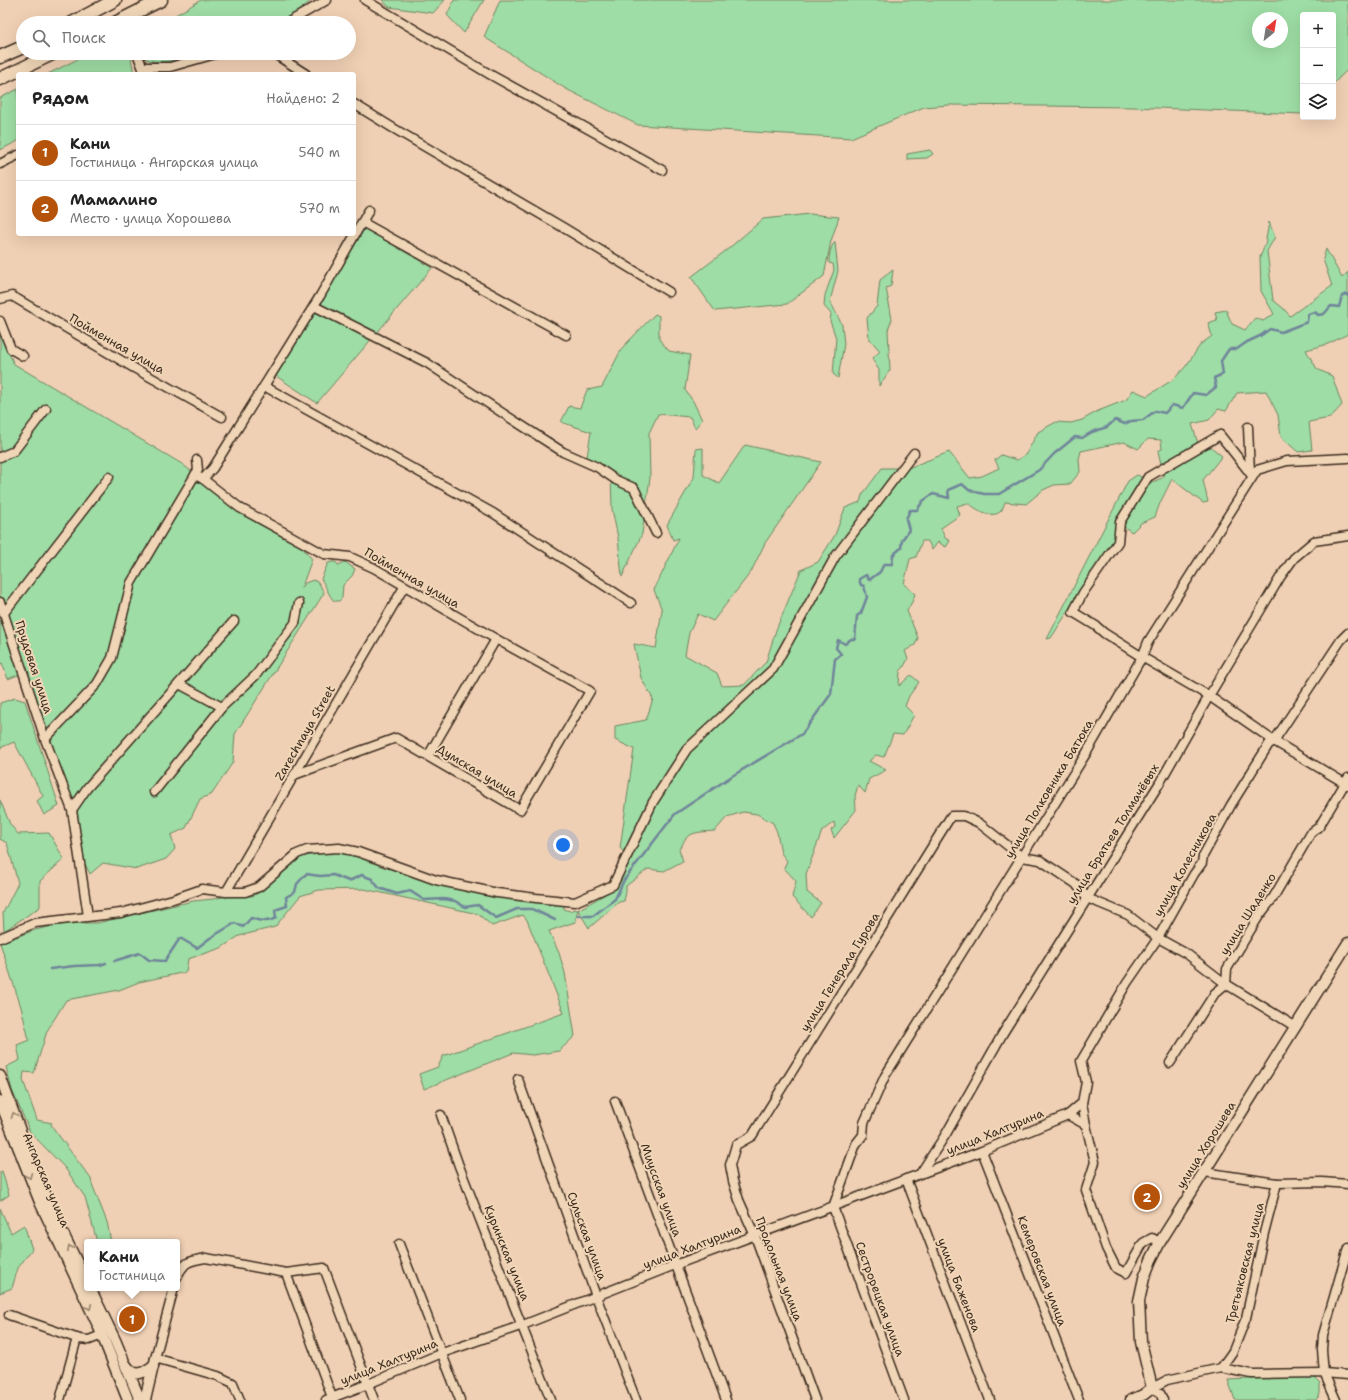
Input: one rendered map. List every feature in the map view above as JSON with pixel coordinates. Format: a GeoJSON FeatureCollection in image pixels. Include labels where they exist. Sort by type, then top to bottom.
{"type":"FeatureCollection","features":[{"type":"Feature","properties":{"kind":"highway"},"geometry":{"type":"LineString","coordinates":[[85,16],[115,0]]}},
{"type":"Feature","properties":{"kind":"highway"},"geometry":{"type":"LineString","coordinates":[[131,16],[161,0]]}},
{"type":"Feature","properties":{"kind":"highway"},"geometry":{"type":"LineString","coordinates":[[0,57],[16,50]]}},
{"type":"Feature","properties":{"kind":"highway"},"geometry":{"type":"LineString","coordinates":[[0,79],[39,60]]}},
{"type":"Feature","properties":{"kind":"main road","name":"улица Хорошева"},"geometry":{"type":"LineString","coordinates":[[1152,1388],[1141,1342],[1139,1302],[1144,1278],[1151,1260],[1160,1242],[1348,943]]}},
{"type":"Feature","properties":{"kind":"main road","name":"Ангарская улица"},"geometry":{"type":"LineString","coordinates":[[0,1076],[30,1158],[84,1277]]}},
{"type":"Feature","properties":{"kind":"main road","name":"Ангарская улица"},"geometry":{"type":"LineString","coordinates":[[0,1101],[40,1202],[102,1335],[128,1400]]}},
{"type":"Feature","properties":{"kind":"main road"},"geometry":{"type":"LineString","coordinates":[[91,1291],[140,1400]]}},
{"type":"Feature","properties":{"kind":"main road"},"geometry":{"type":"LineString","coordinates":[[125,1365],[136,1374],[145,1372],[154,1362]]}},
{"type":"Feature","properties":{"kind":"main road"},"geometry":{"type":"LineString","coordinates":[[146,1400],[154,1362]]}},
{"type":"Feature","properties":{"kind":"main road"},"geometry":{"type":"LineString","coordinates":[[1130,1400],[1144,1396],[1152,1388]]}},
{"type":"Feature","properties":{"kind":"street"},"geometry":{"type":"LineString","coordinates":[[299,16],[326,0]]}},
{"type":"Feature","properties":{"kind":"street"},"geometry":{"type":"LineString","coordinates":[[365,0],[491,74],[662,170]]}},
{"type":"Feature","properties":{"kind":"street"},"geometry":{"type":"LineString","coordinates":[[140,60],[144,71],[170,67],[194,60]]}},
{"type":"Feature","properties":{"kind":"street"},"geometry":{"type":"LineString","coordinates":[[284,60],[303,72]]}},
{"type":"Feature","properties":{"kind":"street"},"geometry":{"type":"LineString","coordinates":[[356,105],[669,292]]}},
{"type":"Feature","properties":{"kind":"street"},"geometry":{"type":"LineString","coordinates":[[0,164],[16,156]]}},
{"type":"Feature","properties":{"kind":"street"},"geometry":{"type":"LineString","coordinates":[[356,232],[369,210]]}},
{"type":"Feature","properties":{"kind":"street"},"geometry":{"type":"LineString","coordinates":[[362,222],[566,336]]}},
{"type":"Feature","properties":{"kind":"street"},"geometry":{"type":"LineString","coordinates":[[203,479],[213,468],[314,306],[354,236]]}},
{"type":"Feature","properties":{"kind":"street","name":"Пойменная улица"},"geometry":{"type":"LineString","coordinates":[[0,299],[12,296],[134,368],[222,417]]}},
{"type":"Feature","properties":{"kind":"street"},"geometry":{"type":"LineString","coordinates":[[314,306],[427,363],[563,452],[597,467],[616,480],[634,488],[656,533]]}},
{"type":"Feature","properties":{"kind":"street"},"geometry":{"type":"LineString","coordinates":[[0,321],[11,350],[23,356]]}},
{"type":"Feature","properties":{"kind":"street"},"geometry":{"type":"LineString","coordinates":[[264,386],[493,513],[631,603]]}},
{"type":"Feature","properties":{"kind":"street"},"geometry":{"type":"LineString","coordinates":[[0,457],[14,451],[46,409]]}},
{"type":"Feature","properties":{"kind":"street"},"geometry":{"type":"LineString","coordinates":[[1248,427],[1253,471]]}},
{"type":"Feature","properties":{"kind":"street"},"geometry":{"type":"LineString","coordinates":[[1253,471],[1220,435],[1148,477],[1120,522],[1118,542],[1083,592],[1073,612],[1142,657],[1209,696],[1274,742],[1347,782]]}},
{"type":"Feature","properties":{"kind":"street"},"geometry":{"type":"LineString","coordinates":[[0,938],[35,923],[121,913],[173,899],[202,889],[226,892],[245,892],[259,887],[297,854],[318,848],[338,848],[358,852],[436,880],[497,893],[536,898],[575,902],[613,885],[653,802],[687,749],[773,669],[835,557],[914,453]]}},
{"type":"Feature","properties":{"kind":"street"},"geometry":{"type":"LineString","coordinates":[[1253,471],[1287,461],[1348,458]]}},
{"type":"Feature","properties":{"kind":"street"},"geometry":{"type":"LineString","coordinates":[[45,739],[97,684],[112,658],[132,583],[198,470],[197,460]]}},
{"type":"Feature","properties":{"kind":"street","name":"улица Полковника Батюка"},"geometry":{"type":"LineString","coordinates":[[833,1207],[856,1144],[863,1135],[864,1124],[885,1076],[1087,752],[1142,657],[1148,642],[1253,471]]}},
{"type":"Feature","properties":{"kind":"street","name":"Пойменная улица"},"geometry":{"type":"LineString","coordinates":[[195,474],[240,508],[324,554],[350,557],[374,568],[496,639],[590,691]]}},
{"type":"Feature","properties":{"kind":"street"},"geometry":{"type":"LineString","coordinates":[[4,613],[109,477]]}},
{"type":"Feature","properties":{"kind":"street","name":"улица Братьев Толмачёвых"},"geometry":{"type":"LineString","coordinates":[[920,1174],[946,1134],[1003,1033],[1159,784],[1209,696],[1281,576],[1294,558],[1314,541],[1348,536]]}},
{"type":"Feature","properties":{"kind":"street","name":"Zarechnaya Street"},"geometry":{"type":"LineString","coordinates":[[226,892],[404,586]]}},
{"type":"Feature","properties":{"kind":"street","name":"Прудовая улица"},"geometry":{"type":"LineString","coordinates":[[0,602],[45,739],[72,810],[88,916]]}},
{"type":"Feature","properties":{"kind":"street"},"geometry":{"type":"LineString","coordinates":[[154,792],[222,707],[256,675],[295,623],[299,603]]}},
{"type":"Feature","properties":{"kind":"street"},"geometry":{"type":"LineString","coordinates":[[72,810],[87,788],[234,621]]}},
{"type":"Feature","properties":{"kind":"street","name":"улица Колесникова"},"geometry":{"type":"LineString","coordinates":[[1082,1103],[1086,1082],[1081,1061],[1127,983],[1158,938],[1194,874],[1202,863],[1203,856],[1231,805],[1269,744],[1274,742],[1341,640],[1348,633]]}},
{"type":"Feature","properties":{"kind":"street"},"geometry":{"type":"LineString","coordinates":[[428,756],[496,639]]}},
{"type":"Feature","properties":{"kind":"street"},"geometry":{"type":"LineString","coordinates":[[179,684],[222,707]]}},
{"type":"Feature","properties":{"kind":"street","name":"Думская улица"},"geometry":{"type":"LineString","coordinates":[[294,775],[396,738],[520,810],[590,691]]}},
{"type":"Feature","properties":{"kind":"street","name":"улица Шаденко"},"geometry":{"type":"LineString","coordinates":[[1226,984],[1227,969],[1259,916],[1273,898],[1311,833],[1319,827],[1347,782]]}},
{"type":"Feature","properties":{"kind":"street","name":"улица Генерала Гурова"},"geometry":{"type":"LineString","coordinates":[[736,1145],[752,1136],[951,816],[964,816],[978,823],[1022,857]]}},
{"type":"Feature","properties":{"kind":"street"},"geometry":{"type":"LineString","coordinates":[[1022,857],[1040,860],[1076,884],[1088,898],[1128,915],[1158,938],[1188,954],[1226,984],[1296,1027]]}},
{"type":"Feature","properties":{"kind":"street"},"geometry":{"type":"LineString","coordinates":[[1170,1063],[1215,993],[1226,984]]}},
{"type":"Feature","properties":{"kind":"street","name":"Сульская улица"},"geometry":{"type":"LineString","coordinates":[[518,1079],[596,1296],[636,1400]]}},
{"type":"Feature","properties":{"kind":"street","name":"Миусская улица"},"geometry":{"type":"LineString","coordinates":[[616,1101],[675,1265],[726,1400]]}},
{"type":"Feature","properties":{"kind":"street"},"geometry":{"type":"LineString","coordinates":[[1082,1103],[1068,1116],[1086,1125]]}},
{"type":"Feature","properties":{"kind":"street"},"geometry":{"type":"LineString","coordinates":[[1082,1103],[1095,1162],[1086,1190],[1106,1248],[1116,1268],[1126,1273],[1143,1243],[1152,1238],[1160,1242]]}},
{"type":"Feature","properties":{"kind":"street","name":"Куринская улица"},"geometry":{"type":"LineString","coordinates":[[441,1115],[459,1166],[551,1400]]}},
{"type":"Feature","properties":{"kind":"street","name":"улица Халтурина"},"geometry":{"type":"LineString","coordinates":[[330,1399],[442,1353],[522,1325],[675,1265],[982,1151],[1068,1116]]}},
{"type":"Feature","properties":{"kind":"street","name":"Продольная улица"},"geometry":{"type":"LineString","coordinates":[[736,1145],[730,1165],[733,1181],[739,1200],[755,1236],[815,1400]]}},
{"type":"Feature","properties":{"kind":"street","name":"Кемеровская улица"},"geometry":{"type":"LineString","coordinates":[[982,1151],[1079,1400]]}},
{"type":"Feature","properties":{"kind":"street"},"geometry":{"type":"LineString","coordinates":[[1204,1172],[1277,1183],[1322,1182],[1348,1184]]}},
{"type":"Feature","properties":{"kind":"street","name":"улица Баженова"},"geometry":{"type":"LineString","coordinates":[[906,1179],[990,1400]]}},
{"type":"Feature","properties":{"kind":"street","name":"Третьяковская улица"},"geometry":{"type":"LineString","coordinates":[[1221,1368],[1233,1351],[1246,1318],[1264,1233],[1277,1183]]}},
{"type":"Feature","properties":{"kind":"street","name":"Сестрорецкая улица"},"geometry":{"type":"LineString","coordinates":[[833,1207],[904,1400]]}},
{"type":"Feature","properties":{"kind":"street"},"geometry":{"type":"LineString","coordinates":[[399,1244],[460,1400]]}},
{"type":"Feature","properties":{"kind":"street"},"geometry":{"type":"LineString","coordinates":[[1336,1400],[1324,1373],[1322,1350],[1323,1335],[1348,1248]]}},
{"type":"Feature","properties":{"kind":"street"},"geometry":{"type":"LineString","coordinates":[[180,1271],[184,1264],[206,1258],[286,1273],[324,1268],[374,1400]]}},
{"type":"Feature","properties":{"kind":"street"},"geometry":{"type":"LineString","coordinates":[[286,1273],[330,1399]]}},
{"type":"Feature","properties":{"kind":"street"},"geometry":{"type":"LineString","coordinates":[[173,1291],[154,1362],[218,1376],[233,1383],[240,1400]]}},
{"type":"Feature","properties":{"kind":"street"},"geometry":{"type":"LineString","coordinates":[[9,1315],[80,1339],[89,1340],[102,1335]]}},
{"type":"Feature","properties":{"kind":"street"},"geometry":{"type":"LineString","coordinates":[[60,1400],[77,1338],[80,1339]]}},
{"type":"Feature","properties":{"kind":"street"},"geometry":{"type":"LineString","coordinates":[[1163,1400],[1160,1393],[1152,1388],[1167,1380],[1221,1368],[1252,1374],[1324,1373],[1348,1375]]}},
{"type":"Feature","properties":{"kind":"green space"},"geometry":{"type":"Polygon","coordinates":[[[201,0],[312,0],[292,16],[174,16],[201,0]]]}},
{"type":"Feature","properties":{"kind":"green space"},"geometry":{"type":"Polygon","coordinates":[[[382,0],[445,0],[433,13],[389,7],[382,0]]]}},
{"type":"Feature","properties":{"kind":"green space"},"geometry":{"type":"Polygon","coordinates":[[[454,0],[484,0],[464,33],[447,15],[454,0]]]}},
{"type":"Feature","properties":{"kind":"green space"},"geometry":{"type":"Polygon","coordinates":[[[500,0],[1348,0],[1348,69],[1336,81],[1336,12],[1300,12],[1300,114],[1133,107],[949,105],[924,107],[851,138],[638,125],[566,89],[484,37],[500,0]]]}},
{"type":"Feature","properties":{"kind":"green space"},"geometry":{"type":"Polygon","coordinates":[[[76,60],[131,60],[134,72],[52,72],[76,60]]]}},
{"type":"Feature","properties":{"kind":"green space"},"geometry":{"type":"Polygon","coordinates":[[[149,60],[174,60],[165,62],[149,60]]]}},
{"type":"Feature","properties":{"kind":"green space"},"geometry":{"type":"Polygon","coordinates":[[[16,90],[16,142],[0,150],[0,98],[16,90]]]}},
{"type":"Feature","properties":{"kind":"green space"},"geometry":{"type":"Polygon","coordinates":[[[930,150],[933,154],[927,158],[907,159],[907,154],[930,150]]]}},
{"type":"Feature","properties":{"kind":"green space"},"geometry":{"type":"Polygon","coordinates":[[[810,214],[839,217],[831,241],[824,276],[787,304],[715,311],[691,277],[728,249],[763,219],[810,214]]]}},
{"type":"Feature","properties":{"kind":"green space"},"geometry":{"type":"Polygon","coordinates":[[[1269,222],[1275,237],[1267,251],[1273,300],[1290,316],[1332,286],[1323,259],[1326,249],[1342,278],[1348,272],[1348,334],[1328,344],[1306,350],[1317,369],[1332,376],[1342,405],[1330,418],[1309,422],[1312,450],[1298,452],[1281,437],[1278,415],[1266,391],[1237,393],[1226,411],[1218,409],[1209,420],[1192,424],[1200,450],[1211,447],[1222,456],[1203,480],[1208,502],[1203,503],[1172,479],[1155,517],[1141,523],[1132,532],[1121,525],[1118,542],[1078,604],[1069,610],[1051,638],[1047,639],[1128,481],[1137,475],[1153,482],[1164,477],[1158,451],[1162,449],[1161,440],[1148,439],[1138,449],[1124,442],[1081,451],[1079,459],[1080,472],[1070,484],[1054,485],[1043,490],[1026,504],[1005,502],[1001,511],[993,514],[984,513],[968,503],[957,506],[960,515],[941,528],[945,538],[950,541],[946,547],[938,542],[932,550],[928,541],[922,541],[916,557],[910,559],[904,584],[915,594],[907,611],[918,638],[915,645],[905,651],[908,659],[900,671],[899,686],[911,675],[919,682],[909,696],[905,706],[914,715],[903,735],[893,734],[884,757],[876,755],[869,761],[886,770],[869,779],[865,793],[858,785],[855,796],[856,810],[834,838],[831,830],[835,827],[834,822],[822,831],[806,874],[807,892],[821,903],[811,917],[792,897],[796,881],[784,868],[787,861],[781,853],[777,832],[773,823],[757,814],[743,812],[727,817],[715,831],[699,832],[692,834],[685,839],[679,849],[683,861],[664,871],[648,869],[626,886],[624,901],[619,902],[589,928],[578,910],[609,892],[619,881],[630,859],[620,848],[634,749],[615,740],[615,726],[646,720],[653,699],[641,678],[634,644],[656,648],[662,610],[654,590],[679,538],[673,540],[667,525],[694,477],[696,449],[703,448],[703,475],[719,483],[745,445],[821,462],[765,543],[751,572],[713,621],[698,614],[689,633],[685,655],[717,673],[722,686],[744,685],[766,662],[776,630],[801,570],[818,562],[835,535],[845,508],[860,502],[862,495],[882,468],[908,468],[949,452],[970,478],[982,476],[999,468],[995,460],[1001,455],[1017,460],[1026,454],[1038,432],[1056,422],[1071,423],[1082,420],[1098,411],[1126,400],[1133,390],[1147,396],[1174,379],[1186,366],[1201,344],[1212,336],[1208,323],[1217,320],[1215,312],[1226,310],[1232,324],[1245,330],[1255,318],[1263,321],[1274,314],[1261,291],[1260,257],[1265,245],[1269,222]]]}},
{"type":"Feature","properties":{"kind":"green space"},"geometry":{"type":"Polygon","coordinates":[[[365,228],[432,268],[317,403],[276,376],[365,228]]]}},
{"type":"Feature","properties":{"kind":"green space"},"geometry":{"type":"Polygon","coordinates":[[[835,242],[838,271],[830,301],[842,325],[844,344],[838,378],[833,374],[836,338],[830,321],[831,314],[824,306],[825,295],[834,270],[833,264],[829,263],[829,260],[831,249],[835,242]]]}},
{"type":"Feature","properties":{"kind":"green space"},"geometry":{"type":"Polygon","coordinates":[[[893,270],[891,286],[886,288],[892,319],[888,330],[890,370],[879,386],[879,370],[872,359],[880,351],[869,338],[867,318],[877,306],[880,280],[893,270]]]}},
{"type":"Feature","properties":{"kind":"green space"},"geometry":{"type":"Polygon","coordinates":[[[655,314],[659,316],[659,339],[669,351],[690,355],[685,390],[693,401],[702,420],[695,428],[690,417],[658,414],[649,433],[650,478],[642,534],[622,577],[618,538],[612,509],[611,476],[587,457],[591,432],[561,422],[569,406],[580,408],[587,390],[602,387],[622,348],[655,314]]]}},
{"type":"Feature","properties":{"kind":"green space"},"geometry":{"type":"Polygon","coordinates":[[[0,334],[14,364],[182,464],[249,517],[300,545],[312,559],[301,589],[305,583],[313,580],[319,583],[324,593],[235,734],[233,762],[212,794],[200,799],[186,828],[171,835],[175,849],[166,859],[137,869],[103,863],[90,874],[73,839],[65,792],[51,741],[44,725],[28,671],[8,679],[2,663],[0,664],[0,334]]]}},
{"type":"Feature","properties":{"kind":"green space"},"geometry":{"type":"Polygon","coordinates":[[[336,562],[338,565],[345,562],[355,569],[352,576],[343,585],[342,598],[339,601],[334,601],[332,599],[321,579],[328,563],[336,562]]]}},
{"type":"Feature","properties":{"kind":"green space"},"geometry":{"type":"Polygon","coordinates":[[[15,698],[25,701],[59,806],[44,815],[37,801],[43,796],[14,742],[0,748],[0,703],[15,698]]]}},
{"type":"Feature","properties":{"kind":"green space"},"geometry":{"type":"Polygon","coordinates":[[[0,800],[10,824],[18,834],[49,833],[64,859],[40,881],[40,907],[4,931],[3,913],[18,883],[7,843],[0,839],[0,800]]]}},
{"type":"Feature","properties":{"kind":"green space"},"geometry":{"type":"Polygon","coordinates":[[[321,852],[349,853],[443,885],[466,891],[503,898],[564,905],[564,909],[566,910],[571,911],[573,909],[578,910],[575,922],[549,931],[559,953],[565,973],[575,1036],[559,1051],[533,1055],[513,1053],[424,1089],[419,1074],[438,1067],[443,1056],[564,1013],[527,920],[523,915],[492,926],[478,914],[364,889],[319,890],[300,896],[275,927],[239,936],[221,948],[188,959],[186,972],[139,982],[119,990],[66,1000],[47,1031],[34,1073],[24,1072],[23,1080],[37,1120],[52,1123],[51,1125],[91,1179],[107,1222],[110,1239],[96,1239],[85,1197],[65,1168],[30,1132],[12,1090],[6,1067],[20,1060],[17,1045],[29,1040],[21,1007],[0,943],[35,930],[67,923],[97,923],[193,901],[231,895],[252,896],[258,893],[296,859],[321,852]]]}},
{"type":"Feature","properties":{"kind":"green space"},"geometry":{"type":"Polygon","coordinates":[[[2,1171],[9,1195],[0,1201],[0,1172],[2,1171]]]}},
{"type":"Feature","properties":{"kind":"green space"},"geometry":{"type":"Polygon","coordinates":[[[0,1208],[11,1233],[24,1225],[32,1249],[18,1268],[12,1288],[0,1293],[0,1208]]]}},
{"type":"Feature","properties":{"kind":"green space"},"geometry":{"type":"Polygon","coordinates":[[[1312,1376],[1320,1384],[1320,1394],[1316,1400],[1235,1400],[1228,1380],[1312,1376]]]}},
{"type":"Feature","properties":{"kind":"waterway"},"geometry":{"type":"LineString","coordinates":[[578,916],[593,916],[615,899],[624,880],[675,814],[732,776],[802,734],[831,694],[835,659],[841,654],[836,648],[838,640],[845,644],[851,639],[855,639],[857,616],[861,613],[867,597],[864,586],[861,585],[859,579],[866,575],[869,580],[880,572],[884,564],[892,564],[893,555],[901,548],[902,540],[909,530],[906,519],[910,510],[917,510],[923,501],[933,494],[949,498],[948,490],[962,484],[969,490],[984,494],[999,494],[1039,470],[1054,454],[1075,437],[1082,438],[1092,432],[1107,427],[1115,420],[1125,424],[1131,421],[1143,420],[1155,411],[1165,413],[1172,405],[1183,408],[1193,393],[1206,395],[1216,387],[1214,378],[1223,374],[1221,361],[1229,349],[1237,349],[1270,329],[1281,332],[1307,322],[1308,314],[1315,312],[1318,315],[1324,314],[1331,306],[1339,307],[1342,296],[1346,294],[1348,296]]}},
{"type":"Feature","properties":{"kind":"waterway"},"geometry":{"type":"LineString","coordinates":[[114,961],[140,953],[149,960],[165,961],[180,938],[197,948],[210,938],[235,923],[243,927],[251,918],[264,921],[273,920],[276,918],[275,910],[287,906],[286,897],[295,892],[297,884],[306,874],[320,876],[333,875],[349,881],[362,875],[372,879],[379,888],[397,894],[410,891],[424,900],[444,899],[455,901],[465,907],[478,905],[496,918],[517,909],[532,909],[555,920]]}},
{"type":"Feature","properties":{"kind":"waterway"},"geometry":{"type":"LineString","coordinates":[[50,969],[100,965],[106,963]]}},
{"type":"Feature","properties":{"kind":"place","name":"Мамалино"},"geometry":{"type":"Point","coordinates":[1147,1197]}},
{"type":"Feature","properties":{"kind":"place","name":"Кани"},"geometry":{"type":"Point","coordinates":[132,1319]}}]}
